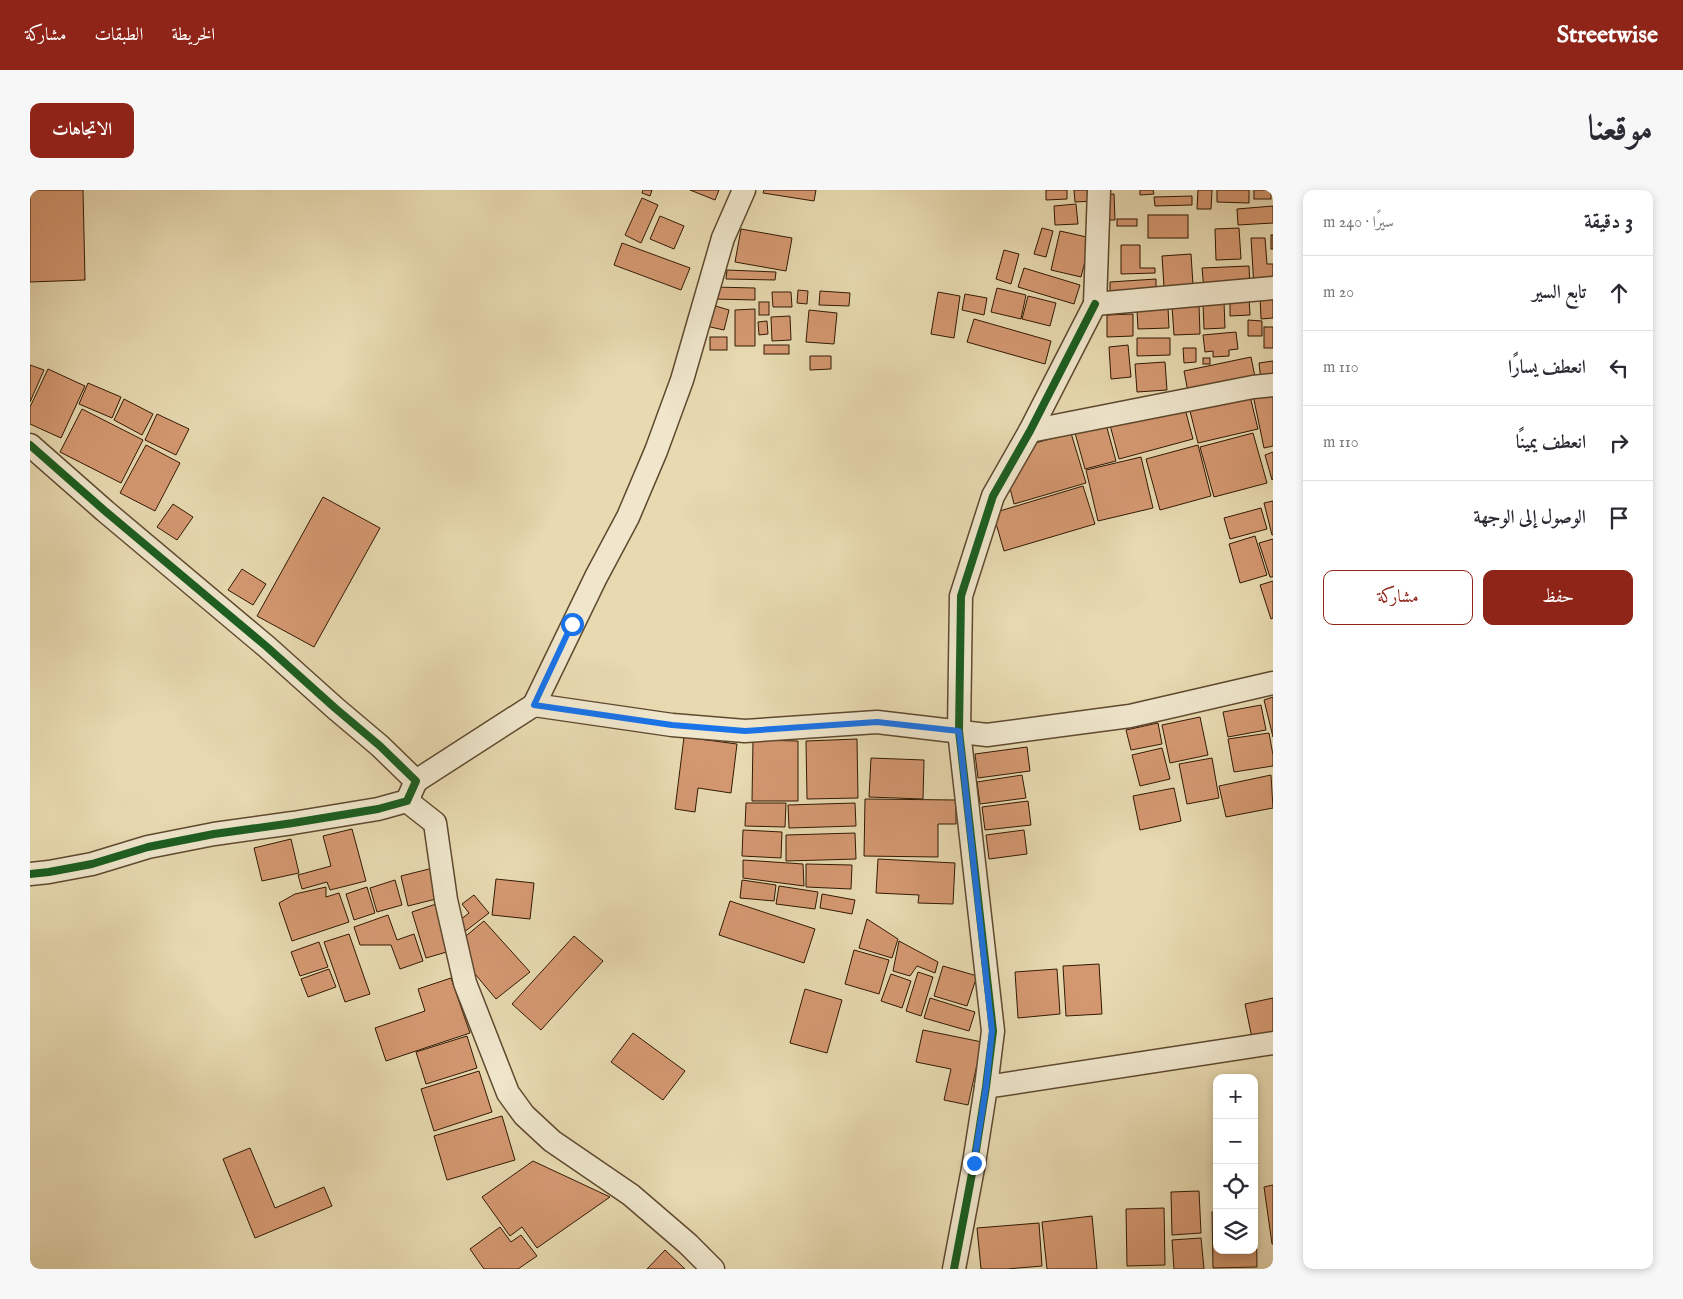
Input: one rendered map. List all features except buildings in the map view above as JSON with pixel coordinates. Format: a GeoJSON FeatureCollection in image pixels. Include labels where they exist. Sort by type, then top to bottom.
{"type":"FeatureCollection","features":[{"type":"Feature","properties":{"kind":"street"},"geometry":{"type":"LineString","coordinates":[[30,874],[92,864],[148,847],[214,834],[378,809],[406,800],[416,781],[534,705],[572,624],[628,517],[656,451],[682,380],[723,238],[744,190]]}},
{"type":"Feature","properties":{"kind":"street"},"geometry":{"type":"LineString","coordinates":[[954,1269],[986,1087],[992,1031],[959,731],[962,596],[993,496],[1030,431],[1095,304],[1099,190]]}},
{"type":"Feature","properties":{"kind":"street"},"geometry":{"type":"LineString","coordinates":[[1095,304],[1273,288]]}},
{"type":"Feature","properties":{"kind":"street"},"geometry":{"type":"LineString","coordinates":[[1030,431],[1253,387],[1273,385]]}},
{"type":"Feature","properties":{"kind":"street"},"geometry":{"type":"LineString","coordinates":[[30,445],[105,512],[267,647],[380,746],[416,781]]}},
{"type":"Feature","properties":{"kind":"street"},"geometry":{"type":"LineString","coordinates":[[534,705],[672,725],[745,731],[877,722],[987,734],[1130,716],[1273,684]]}},
{"type":"Feature","properties":{"kind":"street"},"geometry":{"type":"LineString","coordinates":[[406,800],[435,822],[446,900],[464,983],[508,1093],[524,1116],[552,1141],[631,1195],[688,1244],[713,1269]]}},
{"type":"Feature","properties":{"kind":"street"},"geometry":{"type":"LineString","coordinates":[[986,1087],[1273,1043]]}},
{"type":"Feature","properties":{"kind":"cycle path"},"geometry":{"type":"LineString","coordinates":[[954,1269],[974,1163],[993,1031],[959,731],[961,596],[993,496],[1030,431],[1095,304]]}},
{"type":"Feature","properties":{"kind":"cycle path"},"geometry":{"type":"LineString","coordinates":[[30,445],[105,511],[267,647],[380,746],[416,781],[407,801],[378,809],[214,834],[148,847],[92,864],[30,874]]}},
{"type":"Feature","properties":{"kind":"route"},"geometry":{"type":"LineString","coordinates":[[572,624],[534,705],[672,725],[745,731],[877,722],[959,731],[992,1031],[986,1087],[974,1163]]}}]}
